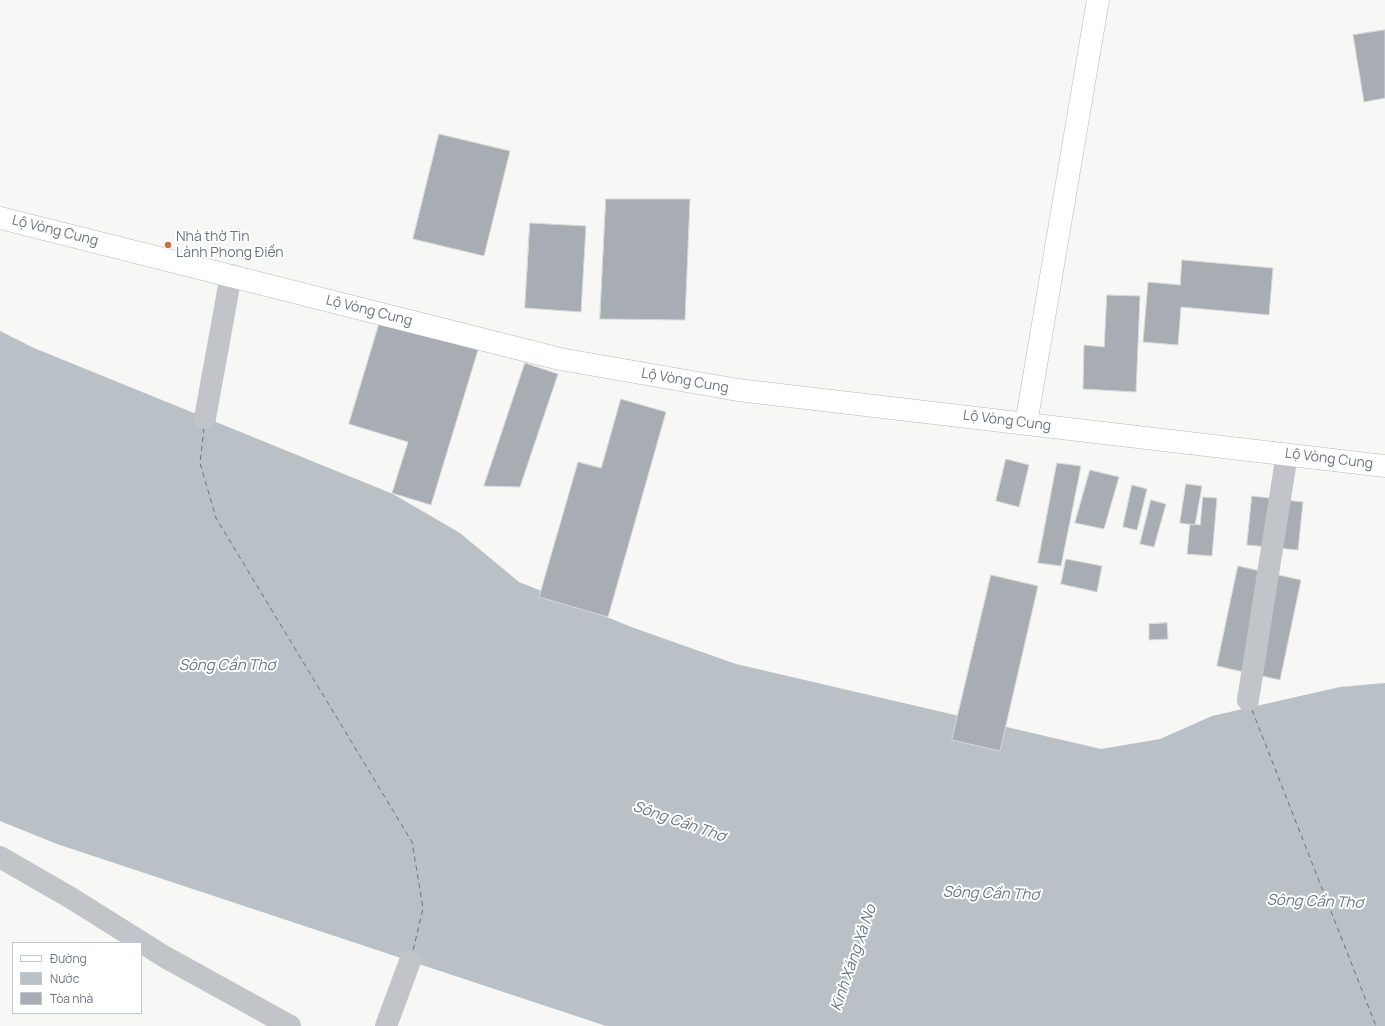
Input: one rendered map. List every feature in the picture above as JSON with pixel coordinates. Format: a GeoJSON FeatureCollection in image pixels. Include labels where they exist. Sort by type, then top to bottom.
{"type":"FeatureCollection","features":[{"type":"Feature","properties":{"kind":"main road"},"geometry":{"type":"LineString","coordinates":[[1026,424],[1098,0]]}},
{"type":"Feature","properties":{"kind":"main road","name":"Lộ Vòng Cung"},"geometry":{"type":"LineString","coordinates":[[0,218],[560,359],[738,390],[1385,466]]}},
{"type":"Feature","properties":{"kind":"street"},"geometry":{"type":"LineString","coordinates":[[205,418],[231,276]]}},
{"type":"Feature","properties":{"kind":"street"},"geometry":{"type":"LineString","coordinates":[[1248,700],[1287,454]]}},
{"type":"Feature","properties":{"kind":"street"},"geometry":{"type":"LineString","coordinates":[[0,857],[71,898],[141,942]]}},
{"type":"Feature","properties":{"kind":"street"},"geometry":{"type":"LineString","coordinates":[[142,943],[165,957],[290,1026]]}},
{"type":"Feature","properties":{"kind":"street"},"geometry":{"type":"LineString","coordinates":[[386,1026],[410,961]]}},
{"type":"Feature","properties":{"kind":"water"},"geometry":{"type":"Polygon","coordinates":[[[0,331],[34,348],[393,494],[460,533],[519,582],[634,628],[736,664],[1101,749],[1160,739],[1212,716],[1340,687],[1385,683],[1385,1026],[606,1026],[57,844],[0,821],[0,331]]]}},
{"type":"Feature","properties":{"kind":"building"},"geometry":{"type":"Polygon","coordinates":[[[1385,30],[1385,98],[1364,102],[1353,35],[1385,30]]]}},
{"type":"Feature","properties":{"kind":"building"},"geometry":{"type":"Polygon","coordinates":[[[439,134],[510,151],[484,256],[413,239],[439,134]]]}},
{"type":"Feature","properties":{"kind":"building"},"geometry":{"type":"Polygon","coordinates":[[[606,199],[690,199],[685,320],[600,319],[606,199]]]}},
{"type":"Feature","properties":{"kind":"building"},"geometry":{"type":"Polygon","coordinates":[[[530,223],[586,226],[581,312],[525,308],[530,223]]]}},
{"type":"Feature","properties":{"kind":"building"},"geometry":{"type":"Polygon","coordinates":[[[1182,260],[1273,268],[1269,315],[1181,307],[1178,345],[1143,342],[1148,282],[1180,285],[1182,260]]]}},
{"type":"Feature","properties":{"kind":"building"},"geometry":{"type":"Polygon","coordinates":[[[1107,295],[1140,296],[1136,392],[1083,389],[1084,345],[1104,347],[1107,295]]]}},
{"type":"Feature","properties":{"kind":"building"},"geometry":{"type":"Polygon","coordinates":[[[380,321],[478,350],[431,505],[392,493],[408,442],[349,424],[380,321]]]}},
{"type":"Feature","properties":{"kind":"building"},"geometry":{"type":"Polygon","coordinates":[[[525,363],[558,374],[520,487],[484,486],[525,363]]]}},
{"type":"Feature","properties":{"kind":"building"},"geometry":{"type":"Polygon","coordinates":[[[621,399],[666,412],[608,617],[539,597],[578,462],[601,468],[621,399]]]}},
{"type":"Feature","properties":{"kind":"building"},"geometry":{"type":"Polygon","coordinates":[[[1006,459],[1029,465],[1019,507],[996,501],[1006,459]]]}},
{"type":"Feature","properties":{"kind":"building"},"geometry":{"type":"Polygon","coordinates":[[[1057,463],[1081,466],[1061,566],[1038,563],[1057,463]]]}},
{"type":"Feature","properties":{"kind":"building"},"geometry":{"type":"Polygon","coordinates":[[[1090,470],[1119,477],[1104,529],[1075,523],[1090,470]]]}},
{"type":"Feature","properties":{"kind":"building"},"geometry":{"type":"Polygon","coordinates":[[[1186,484],[1202,486],[1195,525],[1180,523],[1186,484]]]}},
{"type":"Feature","properties":{"kind":"building"},"geometry":{"type":"Polygon","coordinates":[[[1132,485],[1147,489],[1137,530],[1123,527],[1132,485]]]}},
{"type":"Feature","properties":{"kind":"building"},"geometry":{"type":"Polygon","coordinates":[[[1252,496],[1303,502],[1298,550],[1247,545],[1252,496]]]}},
{"type":"Feature","properties":{"kind":"building"},"geometry":{"type":"Polygon","coordinates":[[[1203,497],[1217,498],[1212,556],[1187,554],[1190,524],[1200,525],[1203,497]]]}},
{"type":"Feature","properties":{"kind":"building"},"geometry":{"type":"Polygon","coordinates":[[[1151,500],[1166,504],[1154,547],[1140,544],[1151,500]]]}},
{"type":"Feature","properties":{"kind":"building"},"geometry":{"type":"Polygon","coordinates":[[[1066,559],[1102,566],[1097,592],[1061,584],[1066,559]]]}},
{"type":"Feature","properties":{"kind":"building"},"geometry":{"type":"Polygon","coordinates":[[[1238,566],[1301,580],[1280,680],[1217,666],[1238,566]]]}},
{"type":"Feature","properties":{"kind":"building"},"geometry":{"type":"Polygon","coordinates":[[[991,575],[1038,586],[1000,751],[952,740],[991,575]]]}},
{"type":"Feature","properties":{"kind":"building"},"geometry":{"type":"Polygon","coordinates":[[[1167,623],[1168,639],[1149,640],[1149,624],[1167,623]]]}},
{"type":"Feature","properties":{"kind":"ferry route"},"geometry":{"type":"LineString","coordinates":[[204,428],[200,463],[216,518],[412,842],[423,908],[413,951]]}},
{"type":"Feature","properties":{"kind":"ferry route"},"geometry":{"type":"LineString","coordinates":[[1252,710],[1376,1026]]}},
{"type":"Feature","properties":{"kind":"place","name":"Nhà thờ Tin Lành Phong Điền"},"geometry":{"type":"Point","coordinates":[168,245]}},
{"type":"Feature","properties":{"kind":"water label","name":"Sông Cần Thơ"},"geometry":{"type":"Point","coordinates":[227,666]}},
{"type":"Feature","properties":{"kind":"water label","name":"Sông Cần Thơ"},"geometry":{"type":"Point","coordinates":[679,822]}},
{"type":"Feature","properties":{"kind":"water label","name":"Sông Cần Thơ"},"geometry":{"type":"Point","coordinates":[991,894]}},
{"type":"Feature","properties":{"kind":"water label","name":"Sông Cần Thơ"},"geometry":{"type":"Point","coordinates":[1315,902]}},
{"type":"Feature","properties":{"kind":"water label","name":"Kinh Xáng Xà No"},"geometry":{"type":"Point","coordinates":[854,958]}}]}
